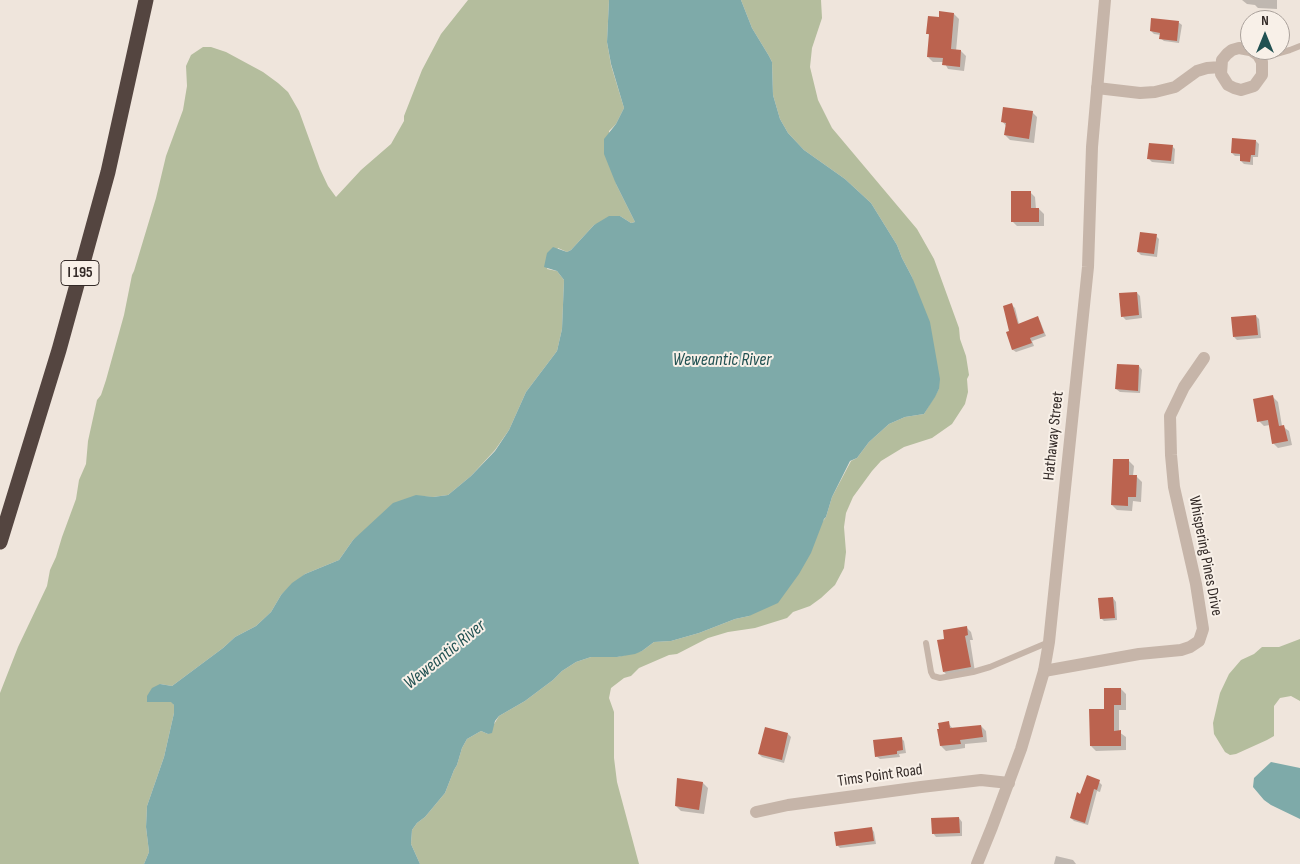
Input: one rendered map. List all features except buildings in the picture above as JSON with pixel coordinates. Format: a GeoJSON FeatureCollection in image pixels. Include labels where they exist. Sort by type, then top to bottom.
{"type":"FeatureCollection","features":[{"type":"Feature","properties":{"kind":"highway","name":"I 195"},"geometry":{"type":"LineString","coordinates":[[0,542],[59,350],[108,172],[146,0]]}},
{"type":"Feature","properties":{"kind":"street","name":"Hathaway Street"},"geometry":{"type":"LineString","coordinates":[[977,864],[1021,749],[1044,670],[1049,642],[1088,266],[1092,147],[1105,0]]}},
{"type":"Feature","properties":{"kind":"street"},"geometry":{"type":"LineString","coordinates":[[1240,48],[1226,54],[1221,67],[1221,74],[1228,85],[1241,90],[1248,89],[1259,81],[1263,68],[1258,60]]}},
{"type":"Feature","properties":{"kind":"street"},"geometry":{"type":"LineString","coordinates":[[1097,88],[1140,93],[1155,92],[1175,87],[1202,70],[1221,67]]}},
{"type":"Feature","properties":{"kind":"street","name":"Whispering Pines Drive"},"geometry":{"type":"LineString","coordinates":[[1044,670],[1139,654],[1181,650],[1199,641],[1203,629],[1196,584],[1174,487],[1170,416],[1184,387],[1204,358]]}},
{"type":"Feature","properties":{"kind":"street","name":"Tims Point Road"},"geometry":{"type":"LineString","coordinates":[[756,812],[788,805],[921,786],[981,780],[1009,783]]}},
{"type":"Feature","properties":{"kind":"lane"},"geometry":{"type":"LineString","coordinates":[[926,643],[931,672],[934,676],[940,678],[990,667],[1049,642]]}},
{"type":"Feature","properties":{"kind":"green space"},"geometry":{"type":"Polygon","coordinates":[[[468,0],[609,0],[607,42],[611,65],[624,108],[616,124],[609,131],[616,184],[635,222],[631,223],[620,216],[594,225],[571,250],[567,252],[558,248],[547,269],[557,271],[564,280],[562,329],[557,351],[526,392],[509,430],[495,450],[471,476],[448,495],[433,497],[416,496],[353,540],[339,560],[305,574],[281,595],[271,612],[256,626],[235,637],[172,686],[160,684],[174,705],[174,713],[164,757],[147,806],[146,827],[149,852],[144,864],[0,864],[0,693],[18,647],[47,586],[50,570],[76,499],[79,480],[86,464],[88,441],[97,400],[101,395],[106,380],[124,315],[132,275],[156,198],[166,156],[183,110],[187,86],[186,66],[191,55],[203,47],[211,47],[226,52],[263,72],[288,92],[299,111],[320,169],[336,197],[361,170],[391,144],[404,121],[404,116],[422,70],[441,34],[468,0]]]}},
{"type":"Feature","properties":{"kind":"green space"},"geometry":{"type":"Polygon","coordinates":[[[741,0],[821,0],[822,18],[812,48],[810,67],[818,100],[832,128],[917,229],[934,259],[959,328],[960,339],[966,356],[969,375],[965,404],[952,424],[932,438],[904,447],[881,461],[872,471],[853,497],[846,513],[844,568],[835,585],[821,598],[810,606],[793,612],[787,618],[755,628],[728,632],[708,638],[677,654],[669,655],[639,668],[631,676],[624,678],[611,688],[609,698],[614,712],[614,758],[617,782],[639,864],[420,864],[411,844],[412,830],[445,793],[467,739],[481,731],[488,734],[499,716],[525,701],[576,662],[591,657],[617,657],[642,651],[654,642],[671,641],[749,616],[826,517],[832,497],[851,461],[857,458],[869,442],[889,424],[905,417],[924,414],[939,389],[912,277],[897,245],[871,203],[845,179],[804,150],[788,133],[780,119],[773,95],[772,62],[752,28],[741,0]]]}},
{"type":"Feature","properties":{"kind":"green space"},"geometry":{"type":"Polygon","coordinates":[[[1300,639],[1300,701],[1291,696],[1280,698],[1274,706],[1274,736],[1236,754],[1230,755],[1225,752],[1214,734],[1213,723],[1220,693],[1229,674],[1241,660],[1254,654],[1262,647],[1279,647],[1300,639]]]}},
{"type":"Feature","properties":{"kind":"water","name":"Weweantic River"},"geometry":{"type":"Polygon","coordinates":[[[609,0],[741,0],[752,28],[772,62],[773,95],[780,119],[788,133],[804,150],[845,179],[871,203],[897,245],[930,322],[940,379],[939,389],[935,397],[924,414],[905,417],[889,424],[869,442],[857,458],[850,461],[832,497],[811,553],[799,574],[778,603],[749,616],[735,619],[699,633],[671,641],[654,642],[635,654],[617,657],[591,657],[576,662],[525,701],[499,716],[495,721],[492,733],[488,734],[481,731],[467,739],[445,793],[412,830],[411,844],[420,864],[144,864],[149,852],[146,827],[147,806],[164,757],[174,713],[174,705],[171,702],[147,702],[147,696],[152,688],[160,684],[172,686],[235,637],[256,626],[271,612],[281,595],[292,583],[305,574],[339,560],[353,540],[393,503],[416,495],[433,497],[448,495],[471,476],[495,451],[509,430],[526,392],[557,351],[562,329],[564,280],[557,271],[544,267],[547,253],[553,247],[567,252],[571,250],[594,225],[609,216],[620,216],[631,223],[635,222],[616,184],[604,154],[604,139],[616,124],[624,108],[611,64],[607,42],[609,0]]]}},
{"type":"Feature","properties":{"kind":"water"},"geometry":{"type":"Polygon","coordinates":[[[1271,762],[1300,768],[1300,819],[1271,805],[1253,787],[1254,778],[1271,762]]]}}]}
